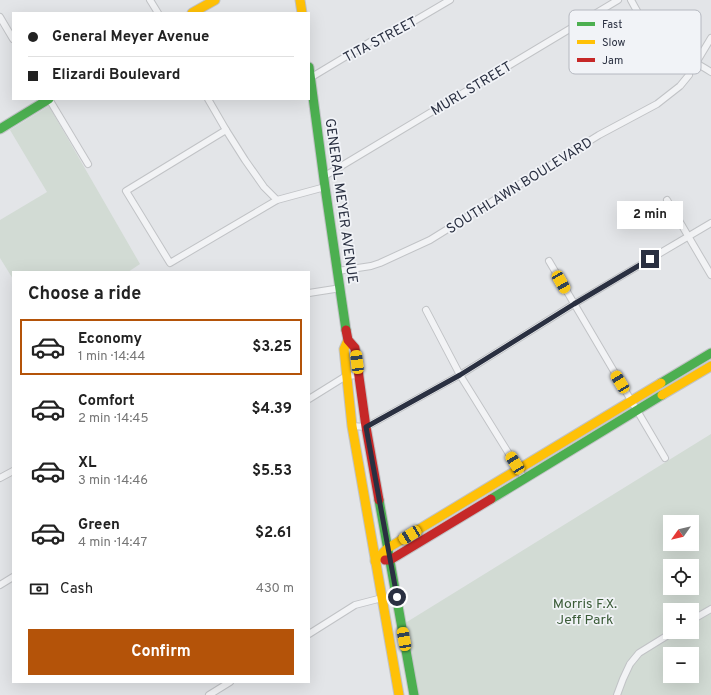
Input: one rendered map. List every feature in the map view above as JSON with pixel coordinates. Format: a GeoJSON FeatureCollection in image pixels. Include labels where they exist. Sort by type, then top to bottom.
{"type":"FeatureCollection","features":[{"type":"Feature","properties":{"kind":"main road"},"geometry":{"type":"LineString","coordinates":[[194,12],[215,0]]}},
{"type":"Feature","properties":{"kind":"main road"},"geometry":{"type":"LineString","coordinates":[[300,0],[302,12]]}},
{"type":"Feature","properties":{"kind":"main road","name":"GENERAL MEYER AVENUE"},"geometry":{"type":"LineString","coordinates":[[310,78],[323,177],[348,340],[344,349],[352,426],[400,695]]}},
{"type":"Feature","properties":{"kind":"main road"},"geometry":{"type":"LineString","coordinates":[[0,129],[47,100]]}},
{"type":"Feature","properties":{"kind":"main road","name":"GENERAL MEYER AVENUE"},"geometry":{"type":"LineString","coordinates":[[348,340],[355,348],[366,427],[414,695]]}},
{"type":"Feature","properties":{"kind":"main road"},"geometry":{"type":"LineString","coordinates":[[375,561],[388,548],[711,353]]}},
{"type":"Feature","properties":{"kind":"main road"},"geometry":{"type":"LineString","coordinates":[[375,561],[390,560],[711,366]]}},
{"type":"Feature","properties":{"kind":"street"},"geometry":{"type":"LineString","coordinates":[[150,0],[157,12]]}},
{"type":"Feature","properties":{"kind":"street","name":"TITA STREET"},"geometry":{"type":"LineString","coordinates":[[310,78],[370,42],[404,27],[450,0]]}},
{"type":"Feature","properties":{"kind":"street","name":"MURL STREET"},"geometry":{"type":"LineString","coordinates":[[601,10],[618,0]]}},
{"type":"Feature","properties":{"kind":"street"},"geometry":{"type":"LineString","coordinates":[[631,0],[637,10]]}},
{"type":"Feature","properties":{"kind":"street"},"geometry":{"type":"LineString","coordinates":[[0,17],[12,37]]}},
{"type":"Feature","properties":{"kind":"street","name":"MURL STREET"},"geometry":{"type":"LineString","coordinates":[[323,177],[569,29]]}},
{"type":"Feature","properties":{"kind":"street"},"geometry":{"type":"LineString","coordinates":[[701,55],[711,38]]}},
{"type":"Feature","properties":{"kind":"street"},"geometry":{"type":"LineString","coordinates":[[701,66],[711,72]]}},
{"type":"Feature","properties":{"kind":"street","name":"SOUTHLAWN BOULEVARD"},"geometry":{"type":"LineString","coordinates":[[338,271],[371,266],[380,263],[430,240],[599,136],[656,104],[680,86],[689,75]]}},
{"type":"Feature","properties":{"kind":"street"},"geometry":{"type":"LineString","coordinates":[[50,100],[88,164]]}},
{"type":"Feature","properties":{"kind":"street"},"geometry":{"type":"LineString","coordinates":[[209,100],[226,130],[264,187],[277,200]]}},
{"type":"Feature","properties":{"kind":"street"},"geometry":{"type":"LineString","coordinates":[[226,130],[126,191],[170,263],[277,200],[325,187]]}},
{"type":"Feature","properties":{"kind":"street"},"geometry":{"type":"LineString","coordinates":[[667,200],[711,274]]}},
{"type":"Feature","properties":{"kind":"street"},"geometry":{"type":"LineString","coordinates":[[352,426],[366,427],[460,375],[574,304],[711,223]]}},
{"type":"Feature","properties":{"kind":"street"},"geometry":{"type":"LineString","coordinates":[[549,261],[665,458]]}},
{"type":"Feature","properties":{"kind":"street"},"geometry":{"type":"LineString","coordinates":[[310,293],[341,288]]}},
{"type":"Feature","properties":{"kind":"street"},"geometry":{"type":"LineString","coordinates":[[426,310],[460,375],[524,478]]}},
{"type":"Feature","properties":{"kind":"street"},"geometry":{"type":"LineString","coordinates":[[310,398],[346,376],[358,375]]}},
{"type":"Feature","properties":{"kind":"street"},"geometry":{"type":"LineString","coordinates":[[0,478],[12,472]]}},
{"type":"Feature","properties":{"kind":"street"},"geometry":{"type":"LineString","coordinates":[[0,585],[12,578]]}},
{"type":"Feature","properties":{"kind":"street"},"geometry":{"type":"LineString","coordinates":[[310,633],[355,605],[382,598],[397,597]]}},
{"type":"Feature","properties":{"kind":"street"},"geometry":{"type":"LineString","coordinates":[[699,616],[711,609]]}},
{"type":"Feature","properties":{"kind":"street"},"geometry":{"type":"LineString","coordinates":[[617,695],[630,664],[639,653],[663,638]]}},
{"type":"Feature","properties":{"kind":"street"},"geometry":{"type":"LineString","coordinates":[[209,695],[228,683]]}},
{"type":"Feature","properties":{"kind":"green space"},"geometry":{"type":"Polygon","coordinates":[[[49,106],[140,264],[130,271],[12,271],[12,277],[0,258],[0,220],[47,192],[10,130],[49,106]]]}},
{"type":"Feature","properties":{"kind":"green space","name":"Morris F.X. Jeff Park"},"geometry":{"type":"Polygon","coordinates":[[[711,434],[711,695],[416,695],[402,625],[711,434]]]}},
{"type":"Feature","properties":{"kind":"traffic: fast"},"geometry":{"type":"LineString","coordinates":[[310,74],[346,330]]}},
{"type":"Feature","properties":{"kind":"traffic: fast"},"geometry":{"type":"LineString","coordinates":[[0,129],[47,100]]}},
{"type":"Feature","properties":{"kind":"traffic: fast"},"geometry":{"type":"LineString","coordinates":[[661,383],[711,353]]}},
{"type":"Feature","properties":{"kind":"traffic: fast"},"geometry":{"type":"LineString","coordinates":[[491,499],[662,395]]}},
{"type":"Feature","properties":{"kind":"traffic: fast"},"geometry":{"type":"LineString","coordinates":[[379,500],[414,695]]}},
{"type":"Feature","properties":{"kind":"traffic: slow"},"geometry":{"type":"LineString","coordinates":[[194,12],[215,0]]}},
{"type":"Feature","properties":{"kind":"traffic: slow"},"geometry":{"type":"LineString","coordinates":[[300,0],[302,12]]}},
{"type":"Feature","properties":{"kind":"traffic: slow"},"geometry":{"type":"LineString","coordinates":[[348,340],[344,349],[352,426],[399,695]]}},
{"type":"Feature","properties":{"kind":"traffic: slow"},"geometry":{"type":"LineString","coordinates":[[662,395],[711,366]]}},
{"type":"Feature","properties":{"kind":"traffic: slow"},"geometry":{"type":"LineString","coordinates":[[375,561],[388,548],[661,383]]}},
{"type":"Feature","properties":{"kind":"traffic: jam"},"geometry":{"type":"LineString","coordinates":[[346,330],[348,340],[355,348],[366,427],[379,500]]}},
{"type":"Feature","properties":{"kind":"traffic: jam"},"geometry":{"type":"LineString","coordinates":[[385,560],[390,560],[491,499]]}},
{"type":"Feature","properties":{"kind":"route"},"geometry":{"type":"LineString","coordinates":[[397,597],[366,427],[460,375],[650,259]]}}]}
